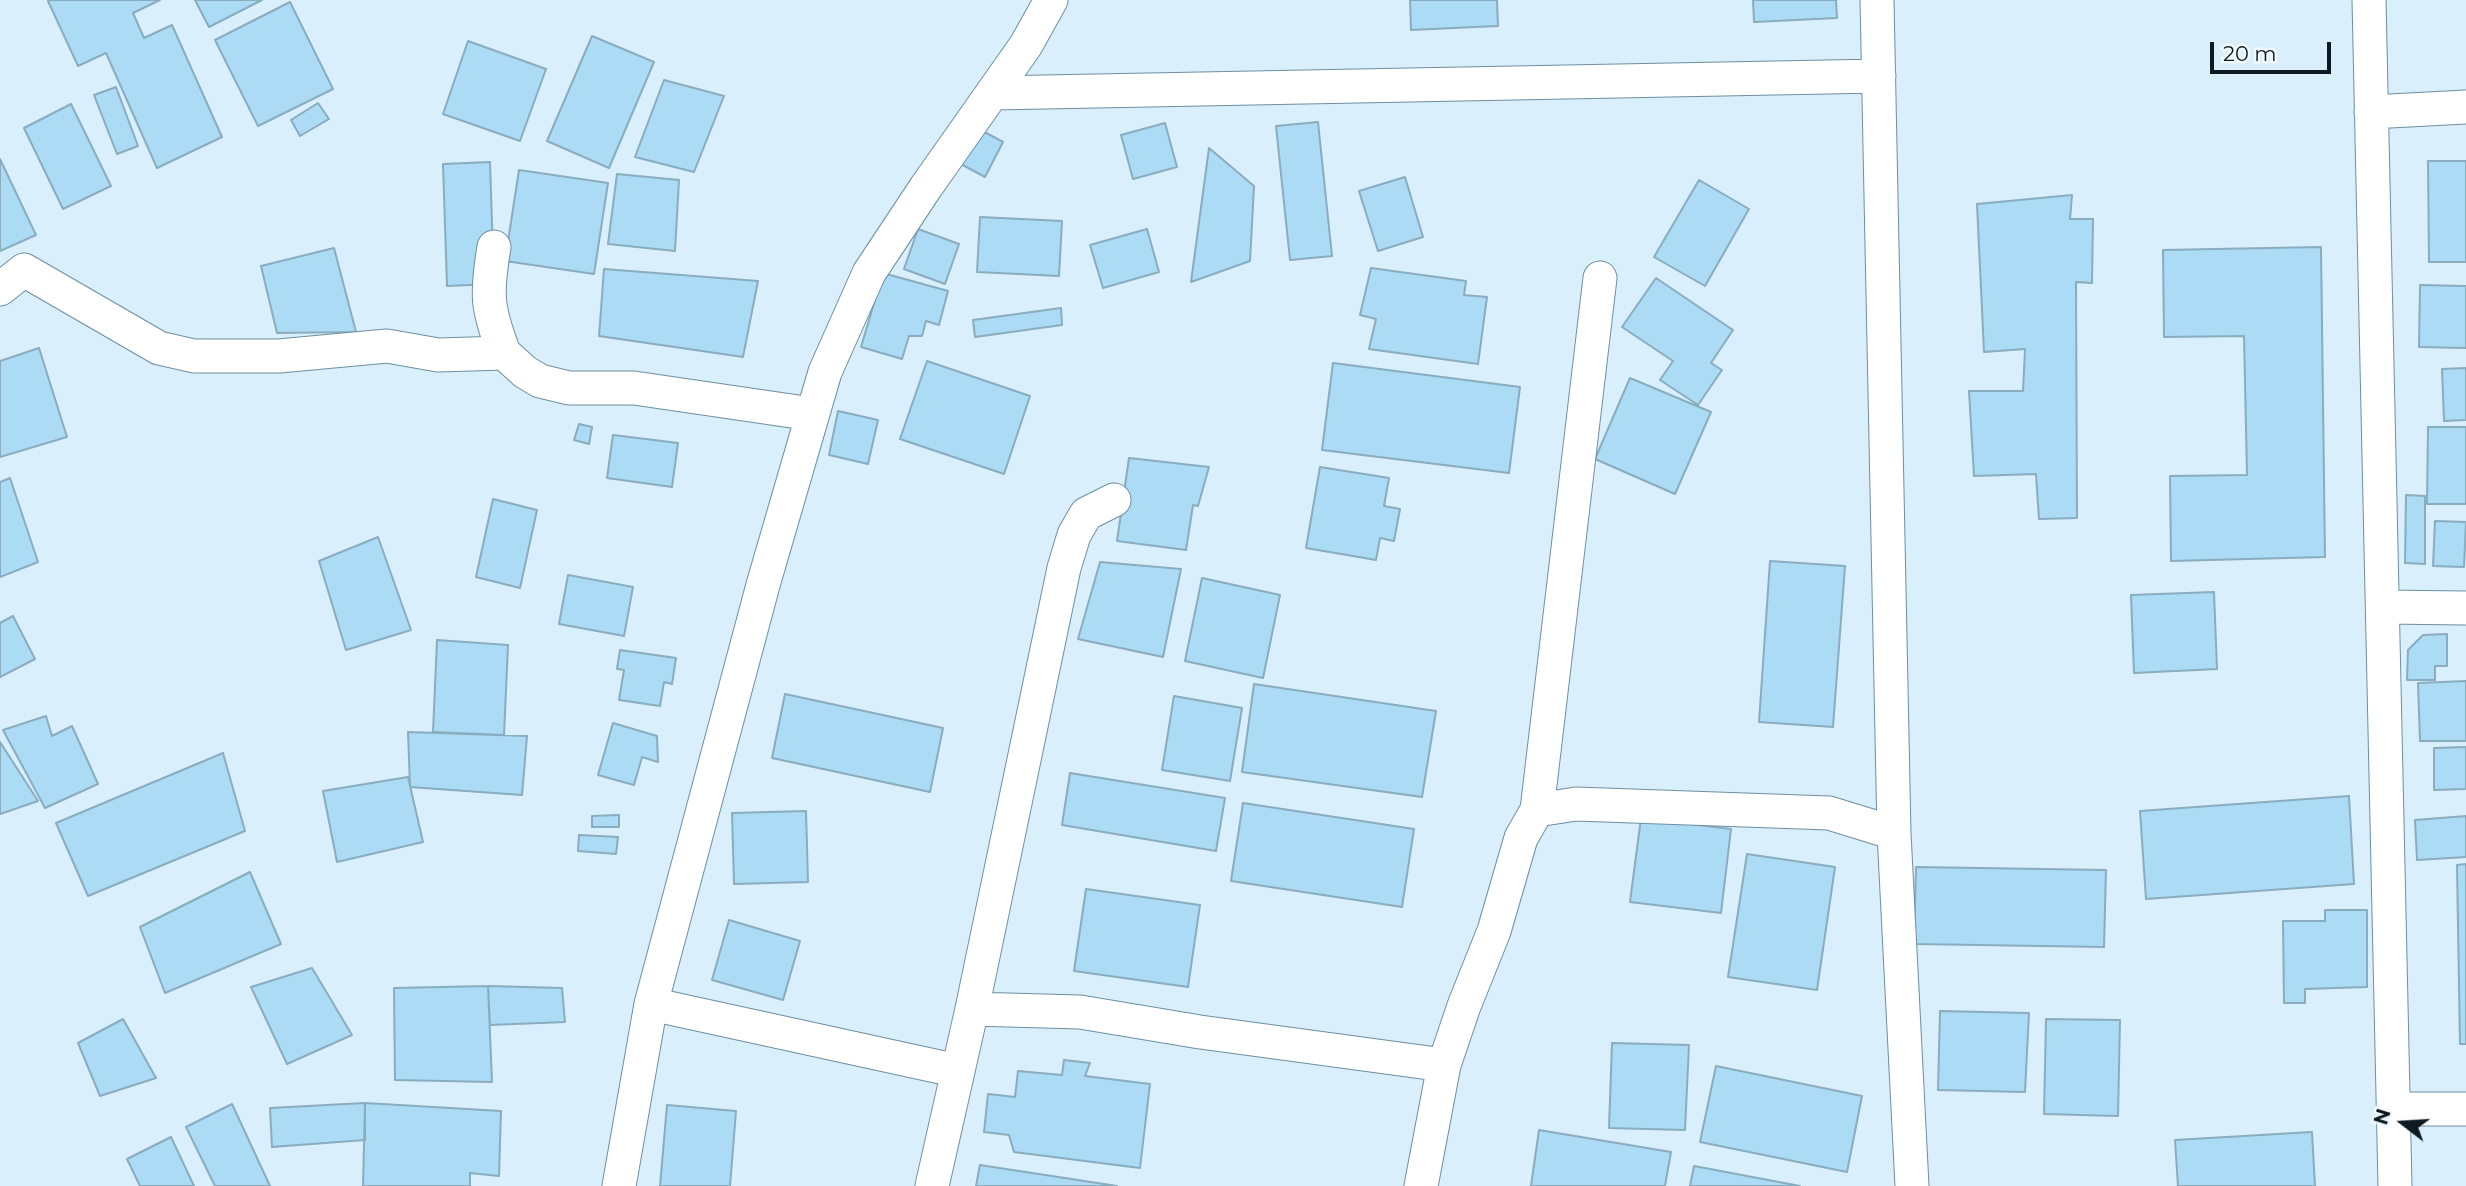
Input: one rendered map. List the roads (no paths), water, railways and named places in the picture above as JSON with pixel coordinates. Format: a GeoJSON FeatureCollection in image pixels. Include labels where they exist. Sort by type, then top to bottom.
{"type":"FeatureCollection","features":[{"type":"Feature","properties":{"kind":"street"},"geometry":{"type":"LineString","coordinates":[[619,1186],[651,1004],[763,585],[825,372],[869,273],[1026,45],[1051,0]]}},
{"type":"Feature","properties":{"kind":"street"},"geometry":{"type":"LineString","coordinates":[[1877,0],[1894,833],[1912,1186]]}},
{"type":"Feature","properties":{"kind":"street"},"geometry":{"type":"LineString","coordinates":[[2369,0],[2395,1186]]}},
{"type":"Feature","properties":{"kind":"street"},"geometry":{"type":"LineString","coordinates":[[992,93],[1879,76]]}},
{"type":"Feature","properties":{"kind":"street"},"geometry":{"type":"LineString","coordinates":[[2371,112],[2466,107]]}},
{"type":"Feature","properties":{"kind":"street"},"geometry":{"type":"LineString","coordinates":[[494,247],[487,288],[491,318],[504,353],[532,376],[569,388],[634,388],[812,414]]}},
{"type":"Feature","properties":{"kind":"street"},"geometry":{"type":"LineString","coordinates":[[0,289],[24,270],[159,348],[194,356],[279,356],[387,346],[438,355],[504,353]]}},
{"type":"Feature","properties":{"kind":"street"},"geometry":{"type":"LineString","coordinates":[[1421,1186],[1444,1065],[1494,930],[1521,838],[1537,810],[1600,278]]}},
{"type":"Feature","properties":{"kind":"street"},"geometry":{"type":"LineString","coordinates":[[932,1186],[972,1009],[1064,568],[1074,535],[1086,514],[1114,500]]}},
{"type":"Feature","properties":{"kind":"street"},"geometry":{"type":"LineString","coordinates":[[2383,607],[2466,608]]}},
{"type":"Feature","properties":{"kind":"street"},"geometry":{"type":"LineString","coordinates":[[1537,810],[1576,804],[1829,813],[1894,833]]}},
{"type":"Feature","properties":{"kind":"street"},"geometry":{"type":"LineString","coordinates":[[651,1004],[958,1071]]}},
{"type":"Feature","properties":{"kind":"street"},"geometry":{"type":"LineString","coordinates":[[972,1009],[1080,1012],[1200,1032],[1444,1065]]}},
{"type":"Feature","properties":{"kind":"street"},"geometry":{"type":"LineString","coordinates":[[2394,1110],[2466,1109]]}}]}
